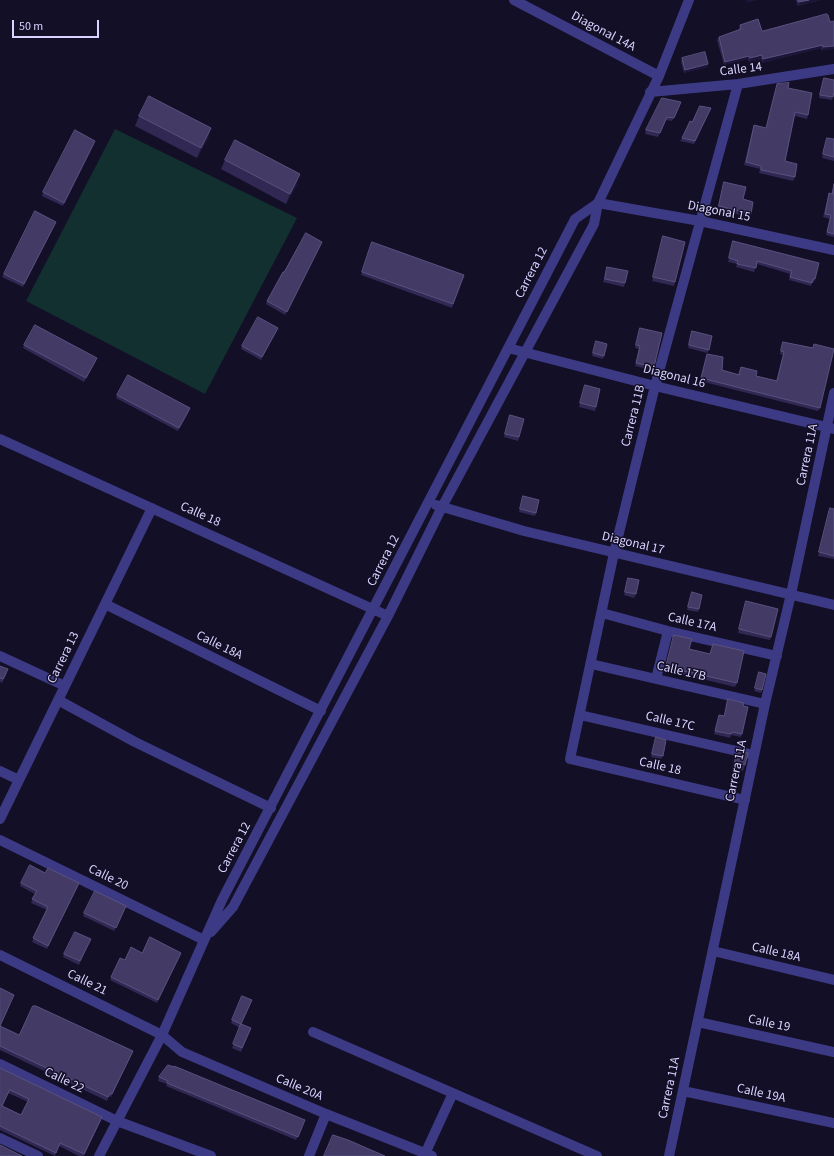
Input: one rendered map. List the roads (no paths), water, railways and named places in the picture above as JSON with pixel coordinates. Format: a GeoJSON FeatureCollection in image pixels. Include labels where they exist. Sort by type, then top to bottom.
{"type":"FeatureCollection","features":[{"type":"Feature","properties":{"kind":"street","name":"Diagonal 14A"},"geometry":{"type":"LineString","coordinates":[[514,0],[659,76]]}},
{"type":"Feature","properties":{"kind":"street","name":"Carrera 12"},"geometry":{"type":"LineString","coordinates":[[204,940],[233,907],[388,616],[442,507],[594,224],[598,203],[659,76],[689,0]]}},
{"type":"Feature","properties":{"kind":"street","name":"Calle 14"},"geometry":{"type":"LineString","coordinates":[[650,92],[738,84],[834,69]]}},
{"type":"Feature","properties":{"kind":"street","name":"Carrera 11B"},"geometry":{"type":"LineString","coordinates":[[570,759],[614,553],[654,386],[738,84]]}},
{"type":"Feature","properties":{"kind":"street","name":"Carrera 12"},"geometry":{"type":"LineString","coordinates":[[99,1156],[162,1034],[222,900],[271,808],[574,219],[598,203]]}},
{"type":"Feature","properties":{"kind":"street","name":"Diagonal 15"},"geometry":{"type":"LineString","coordinates":[[598,203],[700,221],[834,250]]}},
{"type":"Feature","properties":{"kind":"street","name":"Diagonal 16"},"geometry":{"type":"LineString","coordinates":[[508,348],[654,386],[830,428]]}},
{"type":"Feature","properties":{"kind":"street","name":"Carrera 11A"},"geometry":{"type":"LineString","coordinates":[[669,1156],[765,704],[830,428],[834,392]]}},
{"type":"Feature","properties":{"kind":"street","name":"Calle 18"},"geometry":{"type":"LineString","coordinates":[[0,439],[374,608],[388,616]]}},
{"type":"Feature","properties":{"kind":"street","name":"Diagonal 17"},"geometry":{"type":"LineString","coordinates":[[428,503],[524,531],[834,605]]}},
{"type":"Feature","properties":{"kind":"street","name":"Carrera 13"},"geometry":{"type":"LineString","coordinates":[[0,819],[152,508]]}},
{"type":"Feature","properties":{"kind":"street","name":"Calle 18A"},"geometry":{"type":"LineString","coordinates":[[105,604],[321,711]]}},
{"type":"Feature","properties":{"kind":"street","name":"Calle 17A"},"geometry":{"type":"LineString","coordinates":[[602,612],[668,631],[776,656]]}},
{"type":"Feature","properties":{"kind":"street"},"geometry":{"type":"LineString","coordinates":[[656,679],[668,631]]}},
{"type":"Feature","properties":{"kind":"street"},"geometry":{"type":"LineString","coordinates":[[0,656],[65,686]]}},
{"type":"Feature","properties":{"kind":"street","name":"Calle 17B"},"geometry":{"type":"LineString","coordinates":[[591,664],[765,704]]}},
{"type":"Feature","properties":{"kind":"street"},"geometry":{"type":"LineString","coordinates":[[58,700],[135,742],[271,808]]}},
{"type":"Feature","properties":{"kind":"street","name":"Calle 17C"},"geometry":{"type":"LineString","coordinates":[[580,715],[754,755]]}},
{"type":"Feature","properties":{"kind":"street","name":"Calle 18"},"geometry":{"type":"LineString","coordinates":[[570,759],[745,800]]}},
{"type":"Feature","properties":{"kind":"street"},"geometry":{"type":"LineString","coordinates":[[0,771],[19,780]]}},
{"type":"Feature","properties":{"kind":"street","name":"Calle 20"},"geometry":{"type":"LineString","coordinates":[[0,840],[204,940]]}},
{"type":"Feature","properties":{"kind":"street","name":"Calle 18A"},"geometry":{"type":"LineString","coordinates":[[713,951],[834,980]]}},
{"type":"Feature","properties":{"kind":"street","name":"Calle 21"},"geometry":{"type":"LineString","coordinates":[[0,955],[162,1034]]}},
{"type":"Feature","properties":{"kind":"street","name":"Calle 19"},"geometry":{"type":"LineString","coordinates":[[698,1022],[834,1052]]}},
{"type":"Feature","properties":{"kind":"street"},"geometry":{"type":"LineString","coordinates":[[313,1032],[597,1156]]}},
{"type":"Feature","properties":{"kind":"street","name":"Calle 20A"},"geometry":{"type":"LineString","coordinates":[[162,1034],[182,1052],[326,1114],[427,1155]]}},
{"type":"Feature","properties":{"kind":"street","name":"Calle 22"},"geometry":{"type":"LineString","coordinates":[[0,1064],[117,1121]]}},
{"type":"Feature","properties":{"kind":"street","name":"Calle 19A"},"geometry":{"type":"LineString","coordinates":[[683,1091],[834,1123]]}},
{"type":"Feature","properties":{"kind":"street"},"geometry":{"type":"LineString","coordinates":[[427,1155],[453,1093]]}},
{"type":"Feature","properties":{"kind":"street"},"geometry":{"type":"LineString","coordinates":[[309,1156],[326,1114]]}},
{"type":"Feature","properties":{"kind":"street"},"geometry":{"type":"LineString","coordinates":[[117,1121],[211,1156]]}},
{"type":"Feature","properties":{"kind":"street"},"geometry":{"type":"LineString","coordinates":[[0,1138],[38,1156]]}}]}
